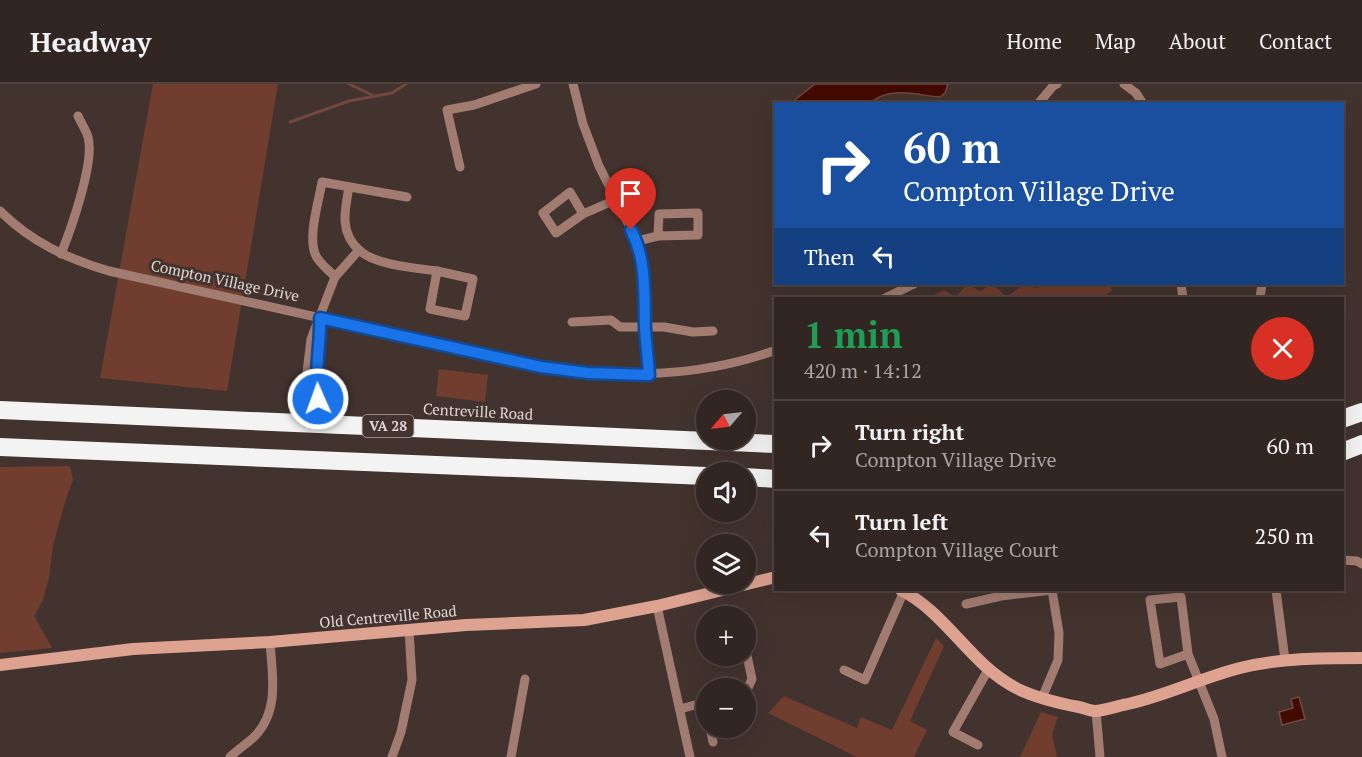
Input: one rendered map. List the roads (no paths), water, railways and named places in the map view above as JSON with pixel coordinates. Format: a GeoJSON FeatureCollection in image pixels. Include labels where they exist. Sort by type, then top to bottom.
{"type":"FeatureCollection","features":[{"type":"Feature","properties":{"kind":"highway","name":"Centreville Road"},"geometry":{"type":"LineString","coordinates":[[0,410],[774,444]]}},
{"type":"Feature","properties":{"kind":"highway"},"geometry":{"type":"LineString","coordinates":[[1344,418],[1362,412]]}},
{"type":"Feature","properties":{"kind":"highway"},"geometry":{"type":"LineString","coordinates":[[1344,451],[1362,444]]}},
{"type":"Feature","properties":{"kind":"highway"},"geometry":{"type":"LineString","coordinates":[[0,447],[696,476]]}},
{"type":"Feature","properties":{"kind":"highway"},"geometry":{"type":"LineString","coordinates":[[756,478],[774,479]]}},
{"type":"Feature","properties":{"kind":"street"},"geometry":{"type":"LineString","coordinates":[[460,167],[447,110],[474,105],[536,84]]}},
{"type":"Feature","properties":{"kind":"street"},"geometry":{"type":"LineString","coordinates":[[573,84],[583,124],[599,166],[637,241],[646,299],[645,326],[649,375]]}},
{"type":"Feature","properties":{"kind":"street"},"geometry":{"type":"LineString","coordinates":[[1040,102],[1057,84]]}},
{"type":"Feature","properties":{"kind":"street"},"geometry":{"type":"LineString","coordinates":[[1124,84],[1137,93],[1142,102]]}},
{"type":"Feature","properties":{"kind":"street"},"geometry":{"type":"LineString","coordinates":[[61,254],[80,198],[86,168],[88,138],[78,116]]}},
{"type":"Feature","properties":{"kind":"street"},"geometry":{"type":"LineString","coordinates":[[335,277],[317,259],[313,249],[322,182],[407,197]]}},
{"type":"Feature","properties":{"kind":"street"},"geometry":{"type":"LineString","coordinates":[[349,187],[344,216],[345,226],[349,238],[358,250],[368,256],[393,264],[437,272],[473,279],[465,316],[430,309],[437,272]]}},
{"type":"Feature","properties":{"kind":"street"},"geometry":{"type":"LineString","coordinates":[[583,214],[570,192],[543,213],[556,233],[583,214],[615,200]]}},
{"type":"Feature","properties":{"kind":"street","name":"Compton Village Drive"},"geometry":{"type":"LineString","coordinates":[[0,211],[32,237],[61,254],[109,271],[541,367],[588,373],[649,375],[715,367],[774,351]]}},
{"type":"Feature","properties":{"kind":"street"},"geometry":{"type":"LineString","coordinates":[[637,241],[658,236],[698,236],[698,213],[659,214],[658,236]]}},
{"type":"Feature","properties":{"kind":"street"},"geometry":{"type":"LineString","coordinates":[[296,422],[305,412],[306,407],[311,339],[335,277],[358,250]]}},
{"type":"Feature","properties":{"kind":"street"},"geometry":{"type":"LineString","coordinates":[[887,297],[912,285]]}},
{"type":"Feature","properties":{"kind":"street"},"geometry":{"type":"LineString","coordinates":[[320,318],[321,341],[316,388],[318,399],[325,410],[340,424]]}},
{"type":"Feature","properties":{"kind":"street"},"geometry":{"type":"LineString","coordinates":[[572,322],[611,320],[620,327],[645,326],[693,332],[713,331]]}},
{"type":"Feature","properties":{"kind":"street"},"geometry":{"type":"LineString","coordinates":[[1344,560],[1357,561],[1362,564]]}},
{"type":"Feature","properties":{"kind":"street","name":"Old Centreville Road"},"geometry":{"type":"LineString","coordinates":[[0,665],[133,650],[270,642],[485,624],[584,620],[657,606],[774,577]]}},
{"type":"Feature","properties":{"kind":"street"},"geometry":{"type":"LineString","coordinates":[[844,670],[865,680],[902,591]]}},
{"type":"Feature","properties":{"kind":"street"},"geometry":{"type":"LineString","coordinates":[[904,591],[928,607],[988,670],[1018,689],[1042,698],[1096,711],[1152,699],[1242,668],[1285,660],[1362,658]]}},
{"type":"Feature","properties":{"kind":"street"},"geometry":{"type":"LineString","coordinates":[[966,604],[1001,596],[1044,591]]}},
{"type":"Feature","properties":{"kind":"street"},"geometry":{"type":"LineString","coordinates":[[1042,698],[1058,660],[1059,633],[1052,591]]}},
{"type":"Feature","properties":{"kind":"street"},"geometry":{"type":"LineString","coordinates":[[1276,591],[1285,660]]}},
{"type":"Feature","properties":{"kind":"street"},"geometry":{"type":"LineString","coordinates":[[1188,654],[1160,664],[1150,600],[1181,597],[1188,654],[1215,719],[1222,757]]}},
{"type":"Feature","properties":{"kind":"street"},"geometry":{"type":"LineString","coordinates":[[657,606],[690,757]]}},
{"type":"Feature","properties":{"kind":"street"},"geometry":{"type":"LineString","coordinates":[[392,757],[401,732],[412,680],[409,630]]}},
{"type":"Feature","properties":{"kind":"street"},"geometry":{"type":"LineString","coordinates":[[230,757],[257,734],[269,715],[273,701],[270,642]]}},
{"type":"Feature","properties":{"kind":"street"},"geometry":{"type":"LineString","coordinates":[[978,745],[953,732],[988,670]]}},
{"type":"Feature","properties":{"kind":"street"},"geometry":{"type":"LineString","coordinates":[[511,757],[525,679]]}},
{"type":"Feature","properties":{"kind":"street"},"geometry":{"type":"LineString","coordinates":[[680,709],[696,706]]}},
{"type":"Feature","properties":{"kind":"street"},"geometry":{"type":"LineString","coordinates":[[1096,711],[1100,757]]}},
{"type":"Feature","properties":{"kind":"street"},"geometry":{"type":"LineString","coordinates":[[712,738],[713,742]]}},
{"type":"Feature","properties":{"kind":"waterway"},"geometry":{"type":"LineString","coordinates":[[349,84],[374,96]]}},
{"type":"Feature","properties":{"kind":"waterway"},"geometry":{"type":"LineString","coordinates":[[290,122],[349,101],[392,93],[406,84]]}}]}
